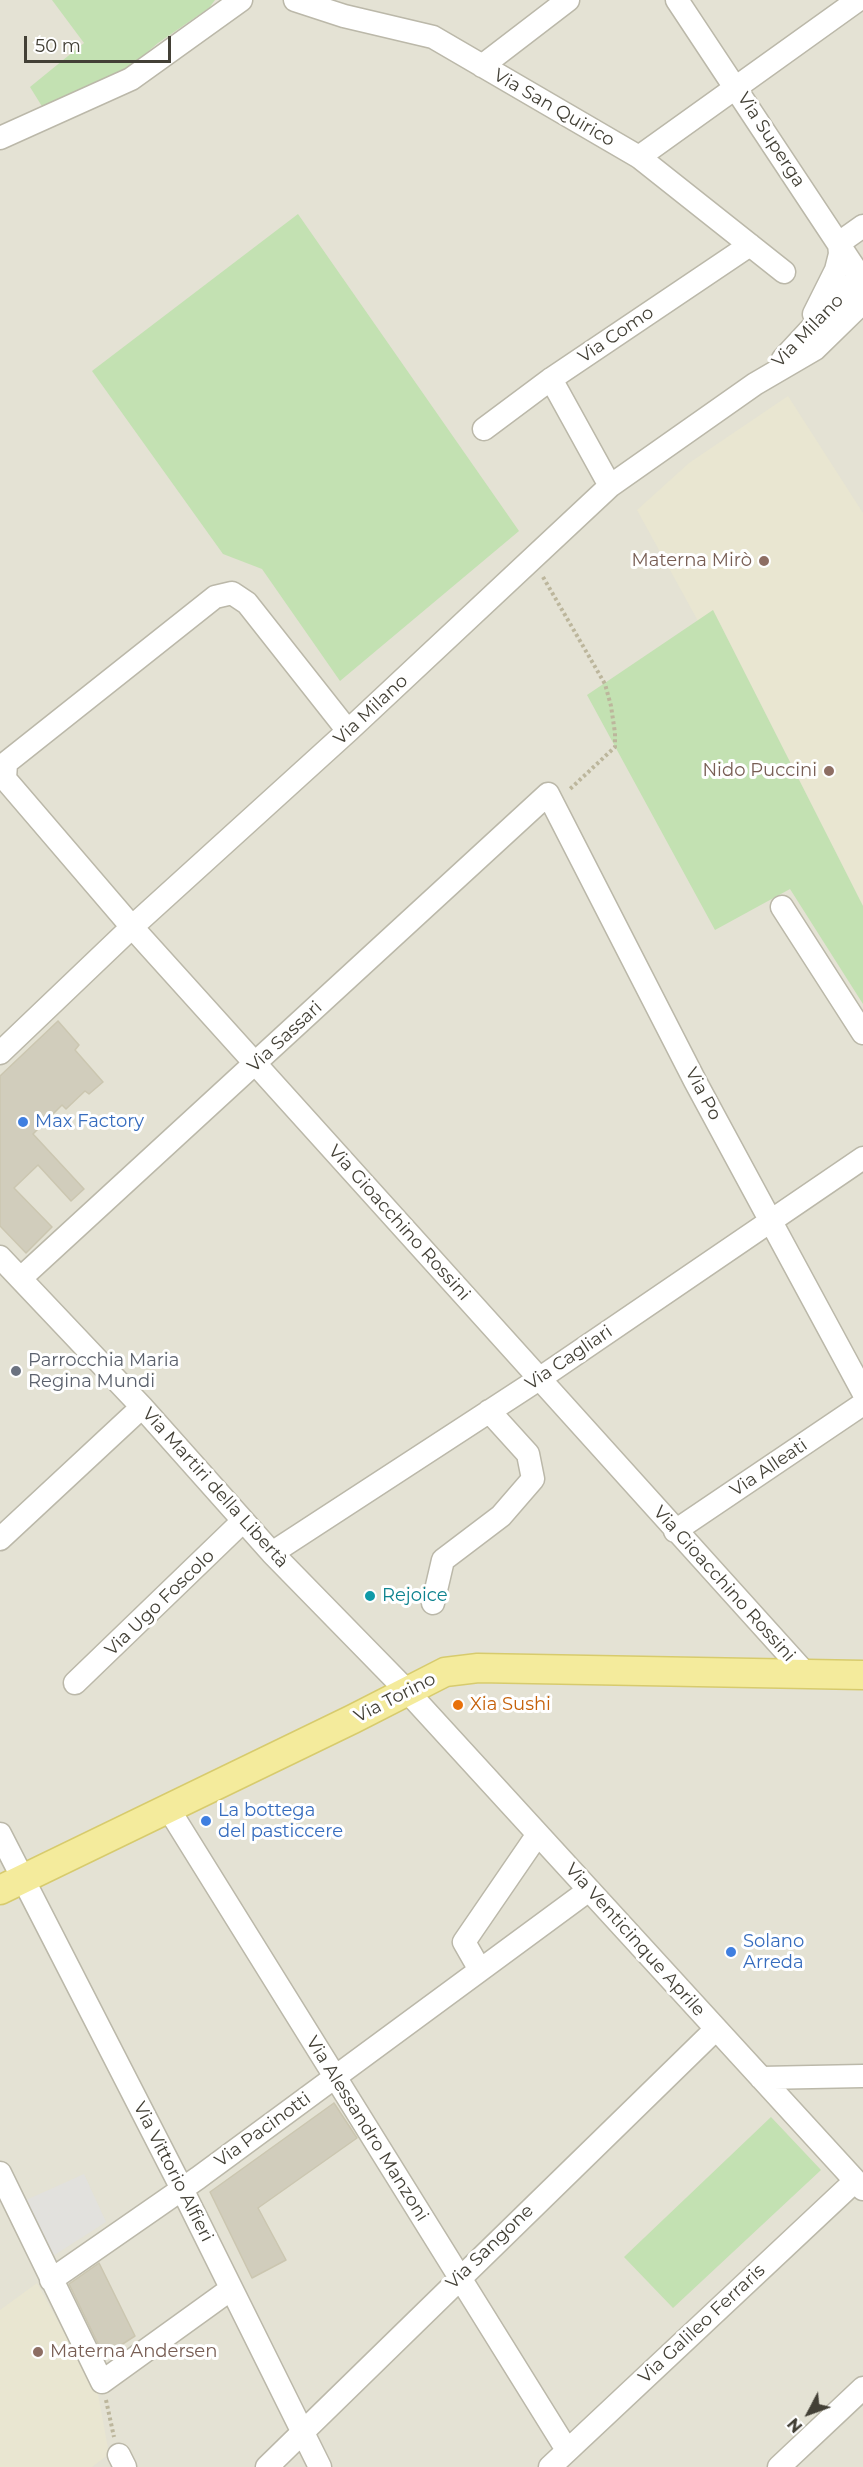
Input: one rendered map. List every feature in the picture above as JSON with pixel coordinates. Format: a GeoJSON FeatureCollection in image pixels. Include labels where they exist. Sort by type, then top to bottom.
{"type":"FeatureCollection","features":[{"type":"Feature","properties":{"kind":"main road","name":"Via Torino"},"geometry":{"type":"LineString","coordinates":[[12,1884],[445,1672],[467,1668],[863,1675]]}},
{"type":"Feature","properties":{"kind":"street"},"geometry":{"type":"LineString","coordinates":[[0,138],[131,80],[241,0]]}},
{"type":"Feature","properties":{"kind":"street","name":"Via San Quirico"},"geometry":{"type":"LineString","coordinates":[[295,0],[344,16],[433,37],[639,157],[783,272]]}},
{"type":"Feature","properties":{"kind":"street"},"geometry":{"type":"LineString","coordinates":[[482,66],[568,0]]}},
{"type":"Feature","properties":{"kind":"street","name":"Via Superga"},"geometry":{"type":"LineString","coordinates":[[678,0],[861,279]]}},
{"type":"Feature","properties":{"kind":"street"},"geometry":{"type":"LineString","coordinates":[[639,157],[858,0]]}},
{"type":"Feature","properties":{"kind":"street"},"geometry":{"type":"LineString","coordinates":[[798,343],[836,270],[840,254],[839,243],[863,226]]}},
{"type":"Feature","properties":{"kind":"street","name":"Via Como"},"geometry":{"type":"LineString","coordinates":[[484,429],[551,379],[750,245]]}},
{"type":"Feature","properties":{"kind":"street","name":"Via Milano"},"geometry":{"type":"LineString","coordinates":[[755,384],[861,279]]}},
{"type":"Feature","properties":{"kind":"street","name":"Via Milano"},"geometry":{"type":"LineString","coordinates":[[0,1053],[132,927],[348,731],[610,486],[755,384],[815,349],[863,302]]}},
{"type":"Feature","properties":{"kind":"street"},"geometry":{"type":"LineString","coordinates":[[836,329],[863,321]]}},
{"type":"Feature","properties":{"kind":"street"},"geometry":{"type":"LineString","coordinates":[[551,379],[610,486]]}},
{"type":"Feature","properties":{"kind":"street","name":"Via Gioacchino Rossini"},"geometry":{"type":"LineString","coordinates":[[348,731],[247,603],[232,593],[215,597],[6,763],[5,779],[132,927],[807,1675]]}},
{"type":"Feature","properties":{"kind":"street","name":"Via Sassari"},"geometry":{"type":"LineString","coordinates":[[9,1272],[256,1064],[550,800]]}},
{"type":"Feature","properties":{"kind":"street","name":"Via Po"},"geometry":{"type":"LineString","coordinates":[[550,800],[695,1081],[863,1392]]}},
{"type":"Feature","properties":{"kind":"street"},"geometry":{"type":"LineString","coordinates":[[782,907],[863,1033]]}},
{"type":"Feature","properties":{"kind":"street","name":"Via Cagliari"},"geometry":{"type":"LineString","coordinates":[[272,1553],[539,1378],[863,1158]]}},
{"type":"Feature","properties":{"kind":"street","name":"Via Martiri della Libertà"},"geometry":{"type":"LineString","coordinates":[[9,1272],[142,1407],[272,1553],[407,1691]]}},
{"type":"Feature","properties":{"kind":"street","name":"Via Alleati"},"geometry":{"type":"LineString","coordinates":[[675,1531],[863,1404]]}},
{"type":"Feature","properties":{"kind":"street"},"geometry":{"type":"LineString","coordinates":[[0,1539],[142,1407]]}},
{"type":"Feature","properties":{"kind":"street"},"geometry":{"type":"LineString","coordinates":[[434,1603],[443,1560],[501,1516],[532,1479],[528,1454],[489,1411]]}},
{"type":"Feature","properties":{"kind":"street","name":"Via Ugo Foscolo"},"geometry":{"type":"LineString","coordinates":[[75,1683],[243,1521]]}},
{"type":"Feature","properties":{"kind":"street","name":"Via Venticinque Aprile"},"geometry":{"type":"LineString","coordinates":[[407,1691],[859,2185]]}},
{"type":"Feature","properties":{"kind":"street","name":"Via Alessandro Manzoni"},"geometry":{"type":"LineString","coordinates":[[168,1808],[567,2450]]}},
{"type":"Feature","properties":{"kind":"street","name":"Via Vittorio Alfieri"},"geometry":{"type":"LineString","coordinates":[[0,1834],[12,1884],[181,2187],[320,2467]]}},
{"type":"Feature","properties":{"kind":"street"},"geometry":{"type":"LineString","coordinates":[[480,1970],[464,1942],[538,1834]]}},
{"type":"Feature","properties":{"kind":"street","name":"Via Pacinotti"},"geometry":{"type":"LineString","coordinates":[[51,2280],[334,2078],[589,1890]]}},
{"type":"Feature","properties":{"kind":"street","name":"Via Sangone"},"geometry":{"type":"LineString","coordinates":[[267,2467],[460,2276],[716,2029]]}},
{"type":"Feature","properties":{"kind":"street"},"geometry":{"type":"LineString","coordinates":[[761,2078],[863,2076]]}},
{"type":"Feature","properties":{"kind":"street"},"geometry":{"type":"LineString","coordinates":[[0,2173],[102,2382],[231,2289]]}},
{"type":"Feature","properties":{"kind":"street","name":"Via Galileo Ferraris"},"geometry":{"type":"LineString","coordinates":[[550,2467],[859,2185]]}},
{"type":"Feature","properties":{"kind":"street"},"geometry":{"type":"LineString","coordinates":[[779,2467],[863,2388]]}},
{"type":"Feature","properties":{"kind":"path"},"geometry":{"type":"LineString","coordinates":[[532,558],[605,684],[612,706],[615,734],[615,747],[550,800]]}},
{"type":"Feature","properties":{"kind":"path"},"geometry":{"type":"LineString","coordinates":[[102,2382],[122,2461]]}},
{"type":"Feature","properties":{"kind":"shaded area"},"geometry":{"type":"Polygon","coordinates":[[[0,0],[863,0],[863,2467],[0,2467],[0,0]]]}},
{"type":"Feature","properties":{"kind":"shaded area","name":"Materna Mirò"},"geometry":{"type":"Polygon","coordinates":[[[788,396],[863,513],[863,906],[713,610],[698,621],[637,510],[689,463],[788,396]]]}},
{"type":"Feature","properties":{"kind":"shaded area"},"geometry":{"type":"Polygon","coordinates":[[[84,2174],[106,2222],[53,2256],[24,2201],[84,2174]]]}},
{"type":"Feature","properties":{"kind":"shaded area","name":"Materna Andersen"},"geometry":{"type":"Polygon","coordinates":[[[37,2283],[98,2394],[109,2454],[92,2467],[0,2467],[0,2310],[37,2283]]]}},
{"type":"Feature","properties":{"kind":"green space"},"geometry":{"type":"Polygon","coordinates":[[[52,0],[215,0],[209,8],[158,43],[132,65],[43,108],[30,87],[84,43],[52,0]]]}},
{"type":"Feature","properties":{"kind":"green space"},"geometry":{"type":"Polygon","coordinates":[[[298,214],[519,531],[340,681],[262,569],[223,554],[92,371],[298,214]]]}},
{"type":"Feature","properties":{"kind":"green space"},"geometry":{"type":"Polygon","coordinates":[[[713,610],[863,906],[863,1004],[790,889],[715,930],[587,695],[713,610]]]}},
{"type":"Feature","properties":{"kind":"green space"},"geometry":{"type":"Polygon","coordinates":[[[771,2117],[821,2170],[673,2308],[624,2257],[771,2117]]]}},
{"type":"Feature","properties":{"kind":"building","name":"Max Factory"},"geometry":{"type":"Polygon","coordinates":[[[58,1021],[79,1045],[75,1050],[103,1082],[89,1094],[85,1091],[66,1109],[62,1105],[33,1134],[84,1189],[71,1201],[38,1165],[14,1188],[52,1227],[26,1253],[0,1226],[0,1076],[58,1021]]]}},
{"type":"Feature","properties":{"kind":"building"},"geometry":{"type":"Polygon","coordinates":[[[334,2103],[357,2138],[258,2208],[286,2260],[252,2278],[210,2192],[334,2103]]]}},
{"type":"Feature","properties":{"kind":"building"},"geometry":{"type":"Polygon","coordinates":[[[99,2263],[135,2336],[104,2356],[69,2284],[99,2263]]]}},
{"type":"Feature","properties":{"kind":"place","name":"Materna Mirò"},"geometry":{"type":"Point","coordinates":[764,561]}},
{"type":"Feature","properties":{"kind":"place","name":"Nido Puccini"},"geometry":{"type":"Point","coordinates":[829,771]}},
{"type":"Feature","properties":{"kind":"place","name":"Max Factory"},"geometry":{"type":"Point","coordinates":[23,1122]}},
{"type":"Feature","properties":{"kind":"place","name":"Parrocchia Maria Regina Mundi"},"geometry":{"type":"Point","coordinates":[16,1371]}},
{"type":"Feature","properties":{"kind":"place","name":"Rejoice"},"geometry":{"type":"Point","coordinates":[370,1596]}},
{"type":"Feature","properties":{"kind":"place","name":"Xia Sushi"},"geometry":{"type":"Point","coordinates":[458,1705]}},
{"type":"Feature","properties":{"kind":"place","name":"La bottega del pasticcere"},"geometry":{"type":"Point","coordinates":[206,1821]}},
{"type":"Feature","properties":{"kind":"place","name":"Solano Arreda"},"geometry":{"type":"Point","coordinates":[731,1952]}},
{"type":"Feature","properties":{"kind":"place","name":"Materna Andersen"},"geometry":{"type":"Point","coordinates":[38,2352]}}]}
